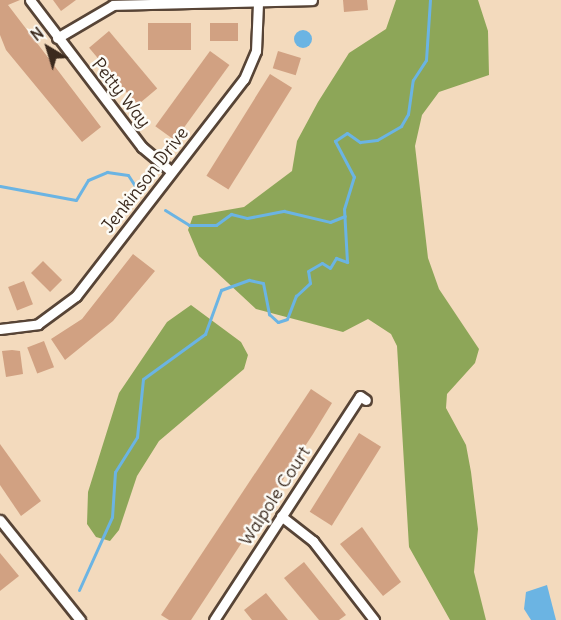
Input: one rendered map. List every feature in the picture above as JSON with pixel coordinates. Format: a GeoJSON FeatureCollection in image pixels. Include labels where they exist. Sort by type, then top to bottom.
{"type":"FeatureCollection","features":[{"type":"Feature","properties":{"kind":"street","name":"Petty Way"},"geometry":{"type":"LineString","coordinates":[[30,0],[142,147],[171,171]]}},
{"type":"Feature","properties":{"kind":"street"},"geometry":{"type":"LineString","coordinates":[[57,38],[113,5],[312,0]]}},
{"type":"Feature","properties":{"kind":"street","name":"Jenkinson Drive"},"geometry":{"type":"LineString","coordinates":[[0,329],[38,324],[64,309],[244,79],[256,51],[258,3]]}},
{"type":"Feature","properties":{"kind":"street","name":"Walpole Court"},"geometry":{"type":"LineString","coordinates":[[217,619],[360,396],[366,400]]}},
{"type":"Feature","properties":{"kind":"street"},"geometry":{"type":"LineString","coordinates":[[281,516],[313,541],[374,620]]}},
{"type":"Feature","properties":{"kind":"street"},"geometry":{"type":"LineString","coordinates":[[0,520],[80,620]]}},
{"type":"Feature","properties":{"kind":"green space"},"geometry":{"type":"Polygon","coordinates":[[[396,0],[478,0],[488,31],[489,75],[439,92],[422,115],[415,146],[428,258],[439,289],[479,349],[475,363],[447,394],[446,408],[466,445],[478,529],[474,572],[486,620],[450,620],[409,547],[397,346],[391,334],[368,319],[343,332],[256,309],[199,256],[188,230],[193,216],[244,207],[292,171],[297,141],[318,102],[349,53],[386,29],[396,0]]]}},
{"type":"Feature","properties":{"kind":"green space"},"geometry":{"type":"Polygon","coordinates":[[[191,305],[241,342],[248,355],[244,369],[159,441],[137,476],[119,530],[110,541],[96,537],[87,524],[88,492],[119,393],[167,322],[191,305]]]}},
{"type":"Feature","properties":{"kind":"water"},"geometry":{"type":"Polygon","coordinates":[[[303,30],[309,33],[312,39],[309,45],[303,48],[297,45],[294,39],[297,33],[303,30]]]}},
{"type":"Feature","properties":{"kind":"water"},"geometry":{"type":"Polygon","coordinates":[[[547,585],[556,620],[531,620],[524,609],[526,592],[547,585]]]}},
{"type":"Feature","properties":{"kind":"building"},"geometry":{"type":"Polygon","coordinates":[[[0,0],[20,0],[8,5],[101,127],[82,142],[6,50],[0,35],[0,0]]]}},
{"type":"Feature","properties":{"kind":"building"},"geometry":{"type":"Polygon","coordinates":[[[53,0],[76,0],[61,11],[53,0]]]}},
{"type":"Feature","properties":{"kind":"building"},"geometry":{"type":"Polygon","coordinates":[[[343,0],[367,0],[368,10],[344,12],[343,0]]]}},
{"type":"Feature","properties":{"kind":"building"},"geometry":{"type":"Polygon","coordinates":[[[148,23],[191,23],[191,50],[148,50],[148,23]]]}},
{"type":"Feature","properties":{"kind":"building"},"geometry":{"type":"Polygon","coordinates":[[[210,23],[238,23],[238,41],[210,41],[210,23]]]}},
{"type":"Feature","properties":{"kind":"building"},"geometry":{"type":"Polygon","coordinates":[[[109,31],[157,88],[137,105],[89,48],[109,31]]]}},
{"type":"Feature","properties":{"kind":"building"},"geometry":{"type":"Polygon","coordinates":[[[210,51],[229,65],[175,140],[155,126],[210,51]]]}},
{"type":"Feature","properties":{"kind":"building"},"geometry":{"type":"Polygon","coordinates":[[[278,51],[301,58],[296,75],[273,68],[278,51]]]}},
{"type":"Feature","properties":{"kind":"building"},"geometry":{"type":"Polygon","coordinates":[[[270,74],[292,88],[228,190],[206,176],[270,74]]]}},
{"type":"Feature","properties":{"kind":"building"},"geometry":{"type":"Polygon","coordinates":[[[133,254],[155,271],[113,321],[65,360],[51,339],[82,319],[133,254]]]}},
{"type":"Feature","properties":{"kind":"building"},"geometry":{"type":"Polygon","coordinates":[[[43,261],[62,280],[50,292],[31,273],[43,261]]]}},
{"type":"Feature","properties":{"kind":"building"},"geometry":{"type":"Polygon","coordinates":[[[24,281],[33,304],[17,310],[8,287],[24,281]]]}},
{"type":"Feature","properties":{"kind":"building"},"geometry":{"type":"Polygon","coordinates":[[[44,341],[54,367],[37,374],[27,347],[44,341]]]}},
{"type":"Feature","properties":{"kind":"building"},"geometry":{"type":"Polygon","coordinates":[[[2,351],[20,351],[23,374],[6,377],[2,351]]]}},
{"type":"Feature","properties":{"kind":"building"},"geometry":{"type":"Polygon","coordinates":[[[311,389],[332,403],[191,620],[169,620],[161,615],[311,389]]]}},
{"type":"Feature","properties":{"kind":"building"},"geometry":{"type":"Polygon","coordinates":[[[359,433],[381,447],[332,526],[310,512],[359,433]]]}},
{"type":"Feature","properties":{"kind":"building"},"geometry":{"type":"Polygon","coordinates":[[[0,444],[41,501],[21,516],[0,485],[0,444]]]}},
{"type":"Feature","properties":{"kind":"building"},"geometry":{"type":"Polygon","coordinates":[[[362,527],[401,582],[383,596],[340,544],[362,527]]]}},
{"type":"Feature","properties":{"kind":"building"},"geometry":{"type":"Polygon","coordinates":[[[0,553],[19,576],[0,591],[0,553]]]}},
{"type":"Feature","properties":{"kind":"building"},"geometry":{"type":"Polygon","coordinates":[[[304,562],[346,615],[339,620],[319,620],[284,578],[304,562]]]}},
{"type":"Feature","properties":{"kind":"building"},"geometry":{"type":"Polygon","coordinates":[[[266,593],[288,620],[252,620],[244,610],[266,593]]]}},
{"type":"Feature","properties":{"kind":"waterway"},"geometry":{"type":"LineString","coordinates":[[79,590],[112,517],[115,472],[137,437],[143,379],[205,334],[221,290],[249,280],[263,283],[269,314],[278,322],[287,319],[296,296],[310,283],[308,271],[322,263],[330,268],[336,258],[347,262],[344,209],[354,177],[335,141],[347,133],[360,142],[377,140],[401,126],[408,114],[413,80],[426,60],[430,0]]}},
{"type":"Feature","properties":{"kind":"waterway"},"geometry":{"type":"LineString","coordinates":[[0,186],[76,200],[88,180],[107,172],[128,175],[137,189]]}},
{"type":"Feature","properties":{"kind":"waterway"},"geometry":{"type":"LineString","coordinates":[[165,210],[189,225],[216,225],[231,214],[247,218],[284,211],[330,222],[345,216]]}}]}
